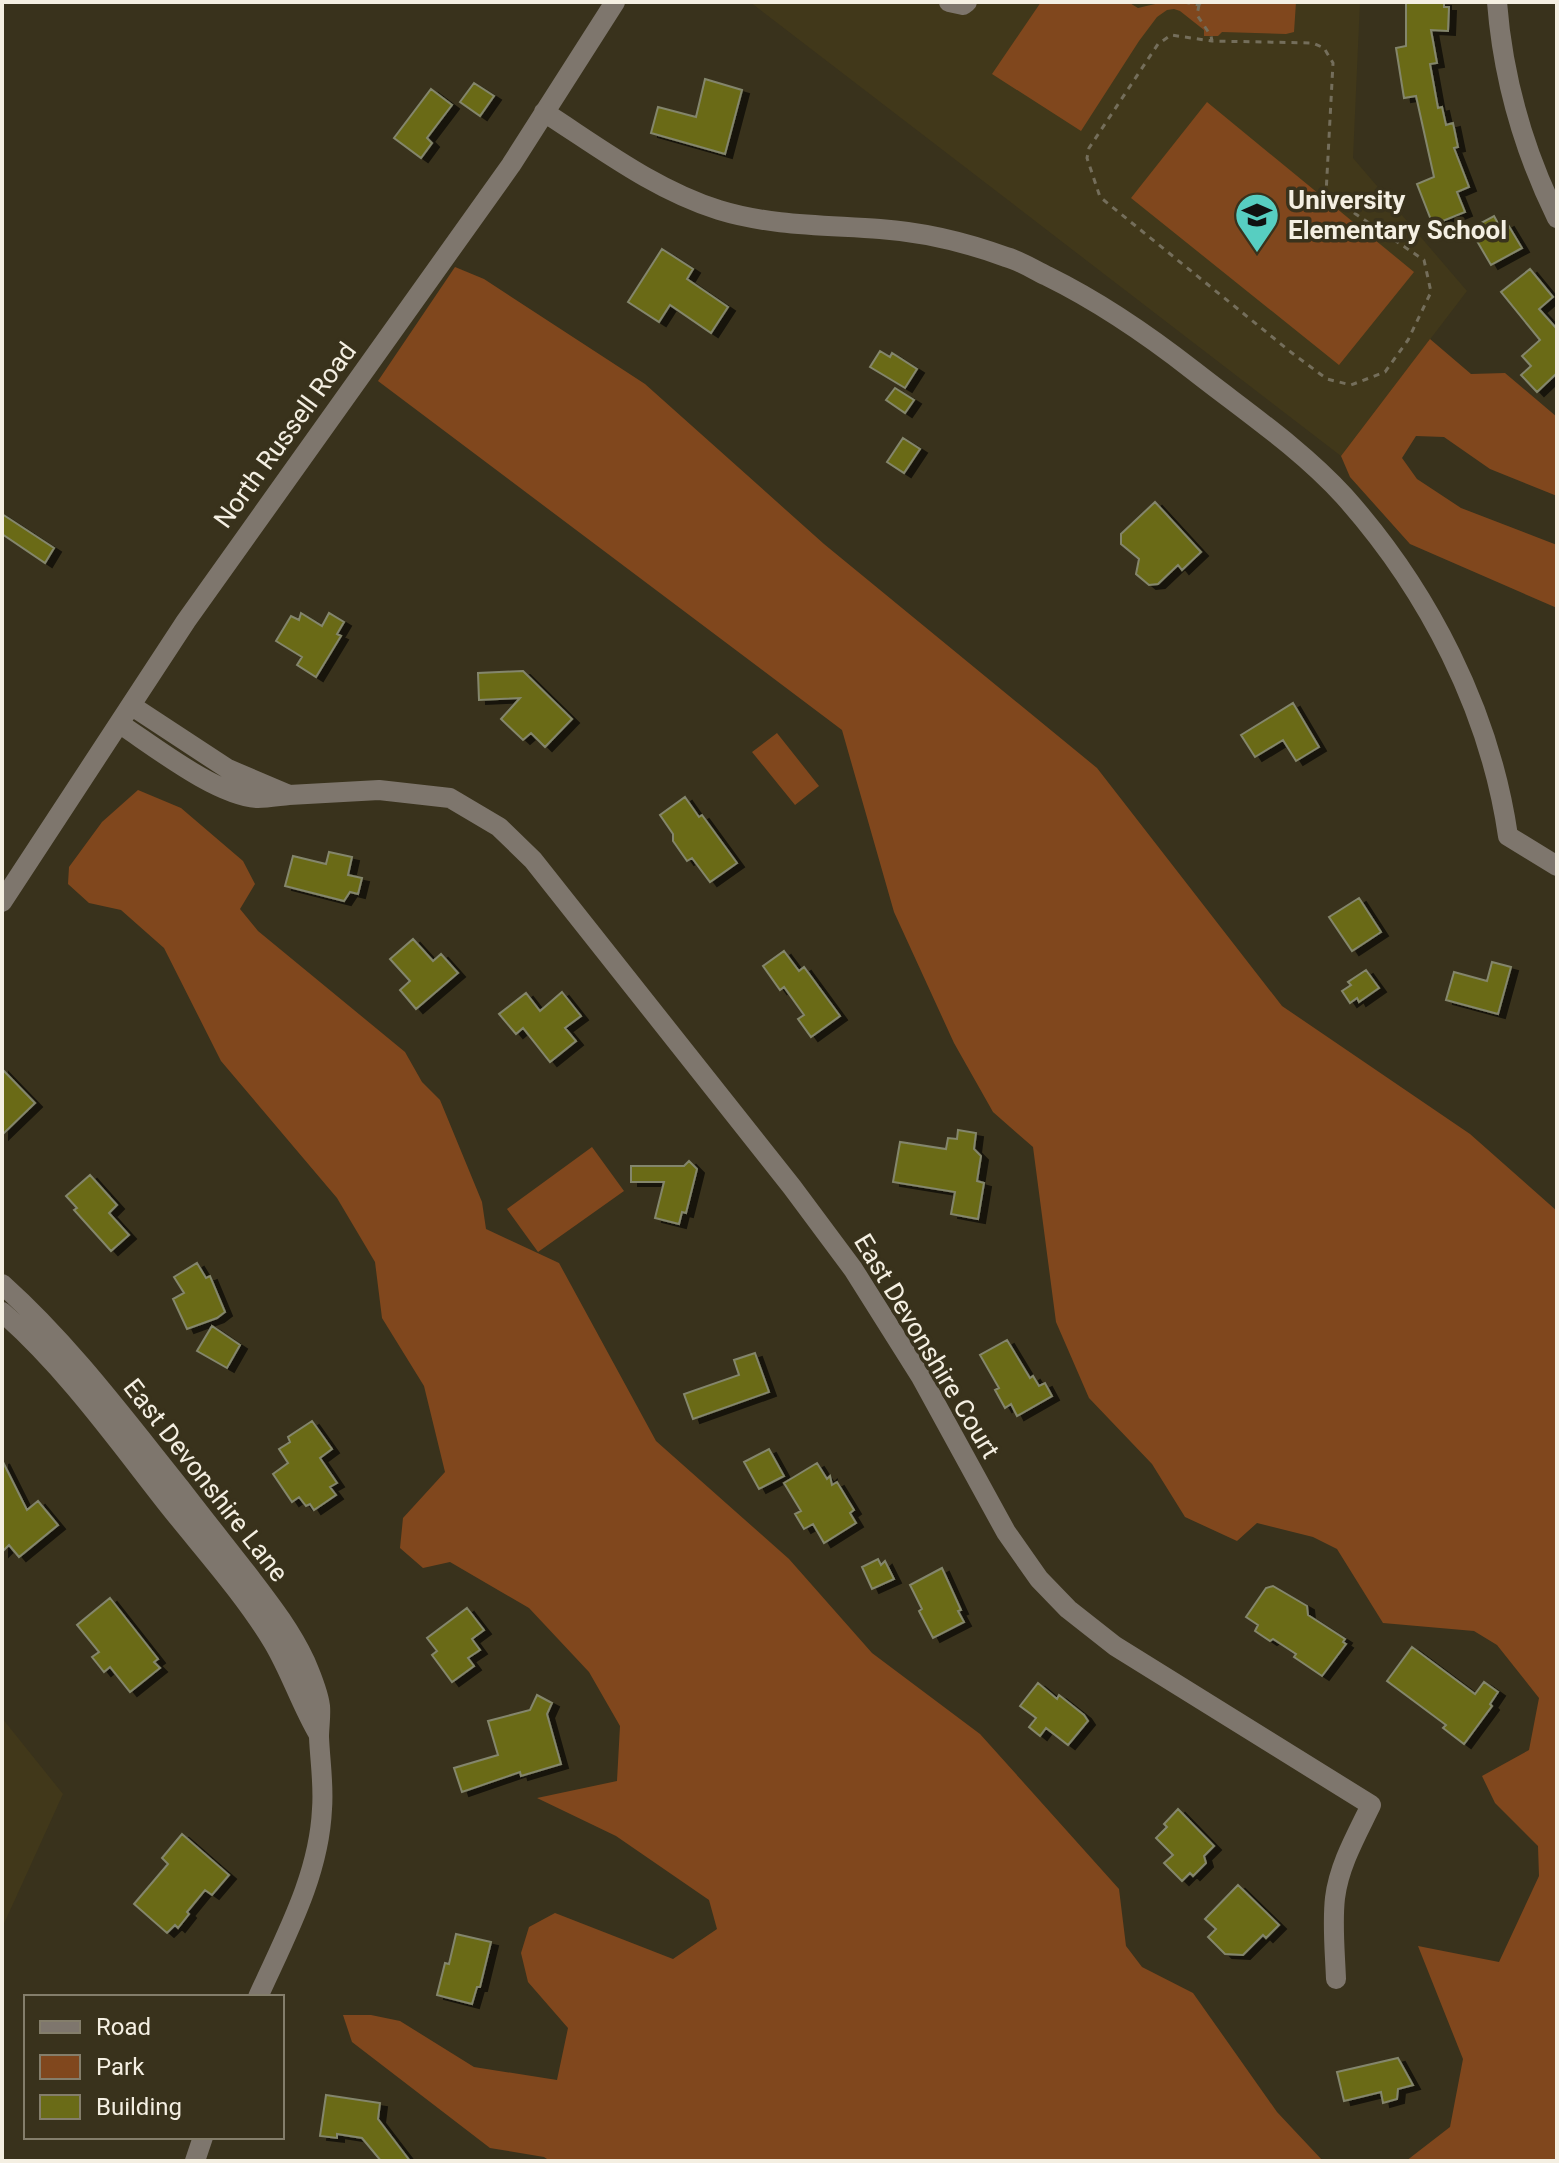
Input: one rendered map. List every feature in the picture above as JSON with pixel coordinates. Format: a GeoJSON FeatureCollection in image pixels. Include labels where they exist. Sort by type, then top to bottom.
{"type":"FeatureCollection","features":[{"type":"Feature","properties":{"kind":"street","name":"North Russell Road"},"geometry":{"type":"LineString","coordinates":[[3,897],[242,540],[511,165],[615,2]]}},
{"type":"Feature","properties":{"kind":"street"},"geometry":{"type":"LineString","coordinates":[[949,2],[963,5],[967,2]]}},
{"type":"Feature","properties":{"kind":"street"},"geometry":{"type":"LineString","coordinates":[[1497,2],[1503,61],[1511,96],[1533,167],[1557,218]]}},
{"type":"Feature","properties":{"kind":"street"},"geometry":{"type":"LineString","coordinates":[[544,112],[676,194],[719,210],[778,222],[882,229],[947,238],[1010,258],[1091,299],[1177,357],[1303,457],[1343,496],[1380,541],[1418,595],[1472,701],[1493,766],[1508,836],[1557,866]]}},
{"type":"Feature","properties":{"kind":"street","name":"East Devonshire Court"},"geometry":{"type":"LineString","coordinates":[[132,706],[228,769],[289,795]]}},
{"type":"Feature","properties":{"kind":"street","name":"East Devonshire Court"},"geometry":{"type":"LineString","coordinates":[[120,724],[200,777],[232,793],[257,798],[379,790],[450,798],[509,835],[533,860],[755,1140],[853,1269],[921,1377],[1006,1532],[1039,1579],[1068,1609],[1115,1646],[1371,1805],[1342,1871],[1336,1895],[1336,1979]]}},
{"type":"Feature","properties":{"kind":"street","name":"East Devonshire Lane"},"geometry":{"type":"LineString","coordinates":[[2,1284],[55,1335],[95,1381],[279,1616],[304,1660],[315,1688],[320,1707],[322,1812],[314,1862],[305,1890],[259,1995]]}},
{"type":"Feature","properties":{"kind":"street","name":"East Devonshire Lane"},"geometry":{"type":"LineString","coordinates":[[2,1312],[91,1407],[247,1605],[282,1657],[304,1711],[319,1736]]}},
{"type":"Feature","properties":{"kind":"street"},"geometry":{"type":"LineString","coordinates":[[195,2161],[202,2139]]}},
{"type":"Feature","properties":{"kind":"path"},"geometry":{"type":"LineString","coordinates":[[1184,2],[1200,4],[1197,15],[1212,41]]}},
{"type":"Feature","properties":{"kind":"path"},"geometry":{"type":"LineString","coordinates":[[1171,35],[1212,41],[1313,43],[1324,48],[1333,63],[1326,194],[1424,260],[1431,292],[1408,340],[1385,372],[1351,385],[1327,379],[1100,197],[1087,158],[1089,148],[1158,44],[1171,35]]}},
{"type":"Feature","properties":{"kind":"shaded area","name":"University Elementary School"},"geometry":{"type":"Polygon","coordinates":[[[750,2],[1360,2],[1353,158],[1467,291],[1341,456],[750,2]]]}},
{"type":"Feature","properties":{"kind":"shaded area"},"geometry":{"type":"Polygon","coordinates":[[[2,1718],[63,1794],[2,1928],[2,1718]]]}},
{"type":"Feature","properties":{"kind":"green space"},"geometry":{"type":"Polygon","coordinates":[[[1041,2],[1128,2],[1138,8],[1168,2],[1199,5],[1201,2],[1296,2],[1294,32],[1286,34],[1222,32],[1218,36],[1204,36],[1204,30],[1180,11],[1167,10],[1157,17],[1139,41],[1081,131],[992,74],[1041,2]]]}},
{"type":"Feature","properties":{"kind":"green space"},"geometry":{"type":"Polygon","coordinates":[[[1207,102],[1414,272],[1339,365],[1131,198],[1207,102]]]}},
{"type":"Feature","properties":{"kind":"green space"},"geometry":{"type":"Polygon","coordinates":[[[455,267],[484,279],[645,384],[824,544],[1097,768],[1282,1006],[1470,1134],[1557,1211],[1557,2161],[1406,2161],[1450,2127],[1463,2059],[1418,1946],[1499,1962],[1539,1876],[1538,1846],[1495,1803],[1482,1776],[1529,1750],[1539,1698],[1497,1645],[1474,1631],[1383,1623],[1337,1549],[1313,1537],[1257,1523],[1237,1541],[1185,1517],[1152,1464],[1089,1398],[1056,1322],[1033,1147],[993,1112],[954,1043],[894,912],[842,730],[378,381],[455,267]]]}},
{"type":"Feature","properties":{"kind":"green space"},"geometry":{"type":"Polygon","coordinates":[[[1430,339],[1471,374],[1505,373],[1557,417],[1557,496],[1490,469],[1444,437],[1416,436],[1402,458],[1417,479],[1461,508],[1557,545],[1557,608],[1410,544],[1350,477],[1341,456],[1430,339]]]}},
{"type":"Feature","properties":{"kind":"green space"},"geometry":{"type":"Polygon","coordinates":[[[777,733],[819,786],[795,805],[752,752],[777,733]]]}},
{"type":"Feature","properties":{"kind":"green space"},"geometry":{"type":"Polygon","coordinates":[[[138,790],[181,808],[243,861],[255,884],[240,909],[258,931],[405,1052],[422,1082],[440,1100],[482,1202],[486,1229],[559,1263],[656,1441],[789,1559],[872,1653],[980,1734],[1119,1889],[1126,1946],[1142,1967],[1193,1993],[1277,2112],[1323,2161],[550,2161],[544,2157],[490,2148],[352,2042],[343,2015],[371,2015],[400,2021],[474,2067],[557,2080],[568,2028],[528,1982],[521,1953],[529,1927],[555,1913],[673,1959],[717,1929],[709,1900],[616,1836],[537,1798],[617,1781],[620,1726],[589,1672],[529,1608],[450,1562],[423,1568],[400,1548],[403,1518],[445,1472],[424,1386],[382,1318],[375,1262],[337,1198],[221,1061],[164,948],[121,910],[89,903],[68,884],[69,867],[102,822],[138,790]]]}},
{"type":"Feature","properties":{"kind":"green space"},"geometry":{"type":"Polygon","coordinates":[[[592,1147],[624,1191],[538,1252],[507,1209],[592,1147]]]}},
{"type":"Feature","properties":{"kind":"building"},"geometry":{"type":"Polygon","coordinates":[[[1406,2],[1444,2],[1444,7],[1449,7],[1448,31],[1431,30],[1437,63],[1430,64],[1438,108],[1442,107],[1446,125],[1453,123],[1458,147],[1454,148],[1469,187],[1457,192],[1465,212],[1433,225],[1417,184],[1434,177],[1416,96],[1404,98],[1396,48],[1406,46],[1406,2]]]}},
{"type":"Feature","properties":{"kind":"building"},"geometry":{"type":"Polygon","coordinates":[[[705,79],[742,90],[725,154],[651,133],[658,107],[696,117],[705,79]]]}},
{"type":"Feature","properties":{"kind":"building"},"geometry":{"type":"Polygon","coordinates":[[[474,83],[494,96],[480,116],[460,102],[474,83]]]}},
{"type":"Feature","properties":{"kind":"building"},"geometry":{"type":"Polygon","coordinates":[[[431,89],[452,105],[427,138],[432,143],[421,158],[394,138],[431,89]]]}},
{"type":"Feature","properties":{"kind":"building"},"geometry":{"type":"Polygon","coordinates":[[[1494,216],[1500,227],[1507,223],[1522,248],[1491,265],[1470,229],[1494,216]]]}},
{"type":"Feature","properties":{"kind":"building"},"geometry":{"type":"Polygon","coordinates":[[[662,249],[693,269],[687,279],[728,307],[711,333],[670,305],[659,322],[628,302],[662,249]]]}},
{"type":"Feature","properties":{"kind":"building"},"geometry":{"type":"Polygon","coordinates":[[[1530,269],[1553,297],[1539,309],[1557,329],[1557,373],[1537,392],[1521,375],[1531,366],[1522,356],[1540,340],[1501,292],[1530,269]]]}},
{"type":"Feature","properties":{"kind":"building"},"geometry":{"type":"Polygon","coordinates":[[[880,351],[890,357],[892,353],[917,369],[905,388],[870,367],[880,351]]]}},
{"type":"Feature","properties":{"kind":"building"},"geometry":{"type":"Polygon","coordinates":[[[895,388],[914,400],[905,413],[886,400],[895,388]]]}},
{"type":"Feature","properties":{"kind":"building"},"geometry":{"type":"Polygon","coordinates":[[[903,438],[920,449],[904,473],[887,462],[903,438]]]}},
{"type":"Feature","properties":{"kind":"building"},"geometry":{"type":"Polygon","coordinates":[[[1155,502],[1201,552],[1182,570],[1178,565],[1158,584],[1149,585],[1136,574],[1139,559],[1121,544],[1121,534],[1155,502]]]}},
{"type":"Feature","properties":{"kind":"building"},"geometry":{"type":"Polygon","coordinates":[[[2,514],[54,548],[45,563],[2,534],[2,514]]]}},
{"type":"Feature","properties":{"kind":"building"},"geometry":{"type":"Polygon","coordinates":[[[301,613],[322,626],[329,613],[344,622],[337,634],[341,636],[316,677],[297,665],[302,657],[276,641],[291,616],[299,620],[301,613]]]}},
{"type":"Feature","properties":{"kind":"building"},"geometry":{"type":"Polygon","coordinates":[[[523,671],[572,719],[545,747],[531,733],[523,740],[501,719],[520,698],[479,700],[478,673],[523,671]]]}},
{"type":"Feature","properties":{"kind":"building"},"geometry":{"type":"Polygon","coordinates":[[[1293,703],[1319,747],[1296,761],[1283,740],[1255,757],[1241,735],[1293,703]]]}},
{"type":"Feature","properties":{"kind":"building"},"geometry":{"type":"Polygon","coordinates":[[[685,797],[737,863],[710,882],[692,858],[687,861],[660,815],[685,797]]]}},
{"type":"Feature","properties":{"kind":"building"},"geometry":{"type":"Polygon","coordinates":[[[329,852],[352,857],[348,875],[362,878],[358,894],[350,892],[344,901],[285,886],[293,856],[326,864],[329,852]]]}},
{"type":"Feature","properties":{"kind":"building"},"geometry":{"type":"Polygon","coordinates":[[[1359,898],[1381,932],[1352,951],[1329,917],[1359,898]]]}},
{"type":"Feature","properties":{"kind":"building"},"geometry":{"type":"Polygon","coordinates":[[[413,939],[433,961],[441,954],[458,973],[416,1009],[400,990],[410,981],[390,959],[413,939]]]}},
{"type":"Feature","properties":{"kind":"building"},"geometry":{"type":"Polygon","coordinates":[[[784,951],[799,971],[804,967],[840,1016],[811,1037],[798,1019],[804,1015],[784,987],[780,990],[763,966],[784,951]]]}},
{"type":"Feature","properties":{"kind":"building"},"geometry":{"type":"Polygon","coordinates":[[[1492,962],[1511,967],[1498,1014],[1446,1000],[1454,972],[1487,981],[1492,962]]]}},
{"type":"Feature","properties":{"kind":"building"},"geometry":{"type":"Polygon","coordinates":[[[1366,970],[1379,988],[1359,1002],[1357,998],[1350,1003],[1342,991],[1351,985],[1348,982],[1366,970]]]}},
{"type":"Feature","properties":{"kind":"building"},"geometry":{"type":"Polygon","coordinates":[[[562,992],[581,1016],[565,1028],[576,1041],[550,1062],[523,1028],[516,1034],[499,1014],[526,993],[540,1011],[562,992]]]}},
{"type":"Feature","properties":{"kind":"building"},"geometry":{"type":"Polygon","coordinates":[[[2,1069],[35,1103],[2,1135],[2,1069]]]}},
{"type":"Feature","properties":{"kind":"building"},"geometry":{"type":"Polygon","coordinates":[[[958,1130],[976,1133],[974,1149],[981,1156],[977,1181],[984,1183],[978,1219],[951,1214],[955,1192],[893,1182],[900,1142],[946,1149],[948,1138],[957,1139],[958,1130]]]}},
{"type":"Feature","properties":{"kind":"building"},"geometry":{"type":"Polygon","coordinates":[[[689,1161],[697,1169],[686,1213],[682,1212],[679,1224],[655,1218],[664,1182],[631,1182],[631,1166],[684,1166],[689,1161]]]}},
{"type":"Feature","properties":{"kind":"building"},"geometry":{"type":"Polygon","coordinates":[[[90,1175],[117,1205],[109,1213],[129,1235],[111,1251],[74,1210],[77,1208],[66,1196],[90,1175]]]}},
{"type":"Feature","properties":{"kind":"building"},"geometry":{"type":"Polygon","coordinates":[[[197,1263],[206,1278],[210,1276],[225,1312],[187,1329],[173,1299],[184,1293],[174,1277],[197,1263]]]}},
{"type":"Feature","properties":{"kind":"building"},"geometry":{"type":"Polygon","coordinates":[[[212,1326],[240,1345],[227,1368],[197,1351],[212,1326]]]}},
{"type":"Feature","properties":{"kind":"building"},"geometry":{"type":"Polygon","coordinates":[[[1007,1340],[1030,1378],[1033,1376],[1039,1386],[1045,1383],[1052,1396],[1017,1416],[1011,1404],[1005,1408],[995,1390],[999,1388],[980,1355],[1007,1340]]]}},
{"type":"Feature","properties":{"kind":"building"},"geometry":{"type":"Polygon","coordinates":[[[755,1353],[769,1392],[693,1419],[684,1394],[739,1375],[734,1360],[755,1353]]]}},
{"type":"Feature","properties":{"kind":"building"},"geometry":{"type":"Polygon","coordinates":[[[312,1421],[332,1449],[320,1458],[337,1483],[330,1487],[336,1495],[314,1510],[299,1497],[292,1502],[273,1474],[288,1463],[279,1449],[290,1442],[288,1437],[312,1421]]]}},
{"type":"Feature","properties":{"kind":"building"},"geometry":{"type":"Polygon","coordinates":[[[769,1449],[784,1476],[759,1489],[744,1462],[769,1449]]]}},
{"type":"Feature","properties":{"kind":"building"},"geometry":{"type":"Polygon","coordinates":[[[2,1460],[27,1510],[38,1501],[58,1525],[19,1557],[9,1545],[2,1552],[2,1460]]]}},
{"type":"Feature","properties":{"kind":"building"},"geometry":{"type":"Polygon","coordinates":[[[817,1463],[827,1479],[830,1476],[832,1485],[837,1482],[854,1510],[850,1513],[856,1523],[824,1543],[813,1524],[804,1529],[795,1514],[801,1511],[784,1483],[817,1463]]]}},
{"type":"Feature","properties":{"kind":"building"},"geometry":{"type":"Polygon","coordinates":[[[878,1559],[881,1565],[885,1561],[894,1579],[872,1589],[862,1567],[878,1559]]]}},
{"type":"Feature","properties":{"kind":"building"},"geometry":{"type":"Polygon","coordinates":[[[942,1568],[964,1622],[933,1638],[910,1585],[942,1568]]]}},
{"type":"Feature","properties":{"kind":"building"},"geometry":{"type":"Polygon","coordinates":[[[1273,1586],[1307,1606],[1308,1615],[1345,1639],[1343,1642],[1346,1644],[1322,1676],[1294,1657],[1296,1654],[1255,1631],[1258,1625],[1246,1617],[1266,1588],[1273,1586]]]}},
{"type":"Feature","properties":{"kind":"building"},"geometry":{"type":"Polygon","coordinates":[[[110,1598],[158,1659],[154,1662],[160,1668],[130,1692],[110,1667],[104,1672],[92,1657],[99,1652],[77,1625],[110,1598]]]}},
{"type":"Feature","properties":{"kind":"building"},"geometry":{"type":"Polygon","coordinates":[[[467,1608],[484,1630],[472,1639],[480,1650],[468,1658],[474,1666],[452,1682],[432,1655],[437,1651],[427,1638],[467,1608]]]}},
{"type":"Feature","properties":{"kind":"building"},"geometry":{"type":"Polygon","coordinates":[[[1412,1647],[1475,1694],[1484,1682],[1498,1692],[1490,1704],[1492,1706],[1464,1744],[1443,1728],[1446,1725],[1387,1681],[1412,1647]]]}},
{"type":"Feature","properties":{"kind":"building"},"geometry":{"type":"Polygon","coordinates":[[[1038,1683],[1057,1699],[1059,1695],[1088,1721],[1068,1745],[1046,1728],[1040,1736],[1029,1727],[1036,1718],[1020,1706],[1038,1683]]]}},
{"type":"Feature","properties":{"kind":"building"},"geometry":{"type":"Polygon","coordinates":[[[537,1695],[552,1703],[547,1714],[561,1764],[521,1776],[520,1772],[462,1792],[454,1768],[498,1755],[488,1721],[530,1710],[537,1695]]]}},
{"type":"Feature","properties":{"kind":"building"},"geometry":{"type":"Polygon","coordinates":[[[1178,1809],[1214,1846],[1204,1856],[1206,1863],[1193,1876],[1190,1873],[1182,1881],[1164,1863],[1173,1855],[1156,1838],[1178,1809]]]}},
{"type":"Feature","properties":{"kind":"building"},"geometry":{"type":"Polygon","coordinates":[[[182,1834],[229,1875],[212,1895],[205,1890],[178,1928],[175,1925],[167,1933],[134,1904],[168,1864],[162,1858],[182,1834]]]}},
{"type":"Feature","properties":{"kind":"building"},"geometry":{"type":"Polygon","coordinates":[[[1238,1885],[1279,1925],[1266,1938],[1263,1935],[1243,1955],[1225,1954],[1208,1937],[1216,1929],[1205,1919],[1238,1885]]]}},
{"type":"Feature","properties":{"kind":"building"},"geometry":{"type":"Polygon","coordinates":[[[456,1934],[491,1942],[480,1987],[477,1987],[472,2004],[437,1995],[456,1934]]]}},
{"type":"Feature","properties":{"kind":"building"},"geometry":{"type":"Polygon","coordinates":[[[1398,2058],[1413,2085],[1398,2089],[1397,2099],[1383,2103],[1381,2092],[1344,2101],[1337,2072],[1398,2058]]]}},
{"type":"Feature","properties":{"kind":"building"},"geometry":{"type":"Polygon","coordinates":[[[326,2095],[380,2103],[378,2119],[410,2161],[381,2161],[362,2138],[337,2134],[337,2138],[320,2136],[326,2095]]]}},
{"type":"Feature","properties":{"kind":"place","name":"University Elementary School"},"geometry":{"type":"Point","coordinates":[1257,254]}}]}
